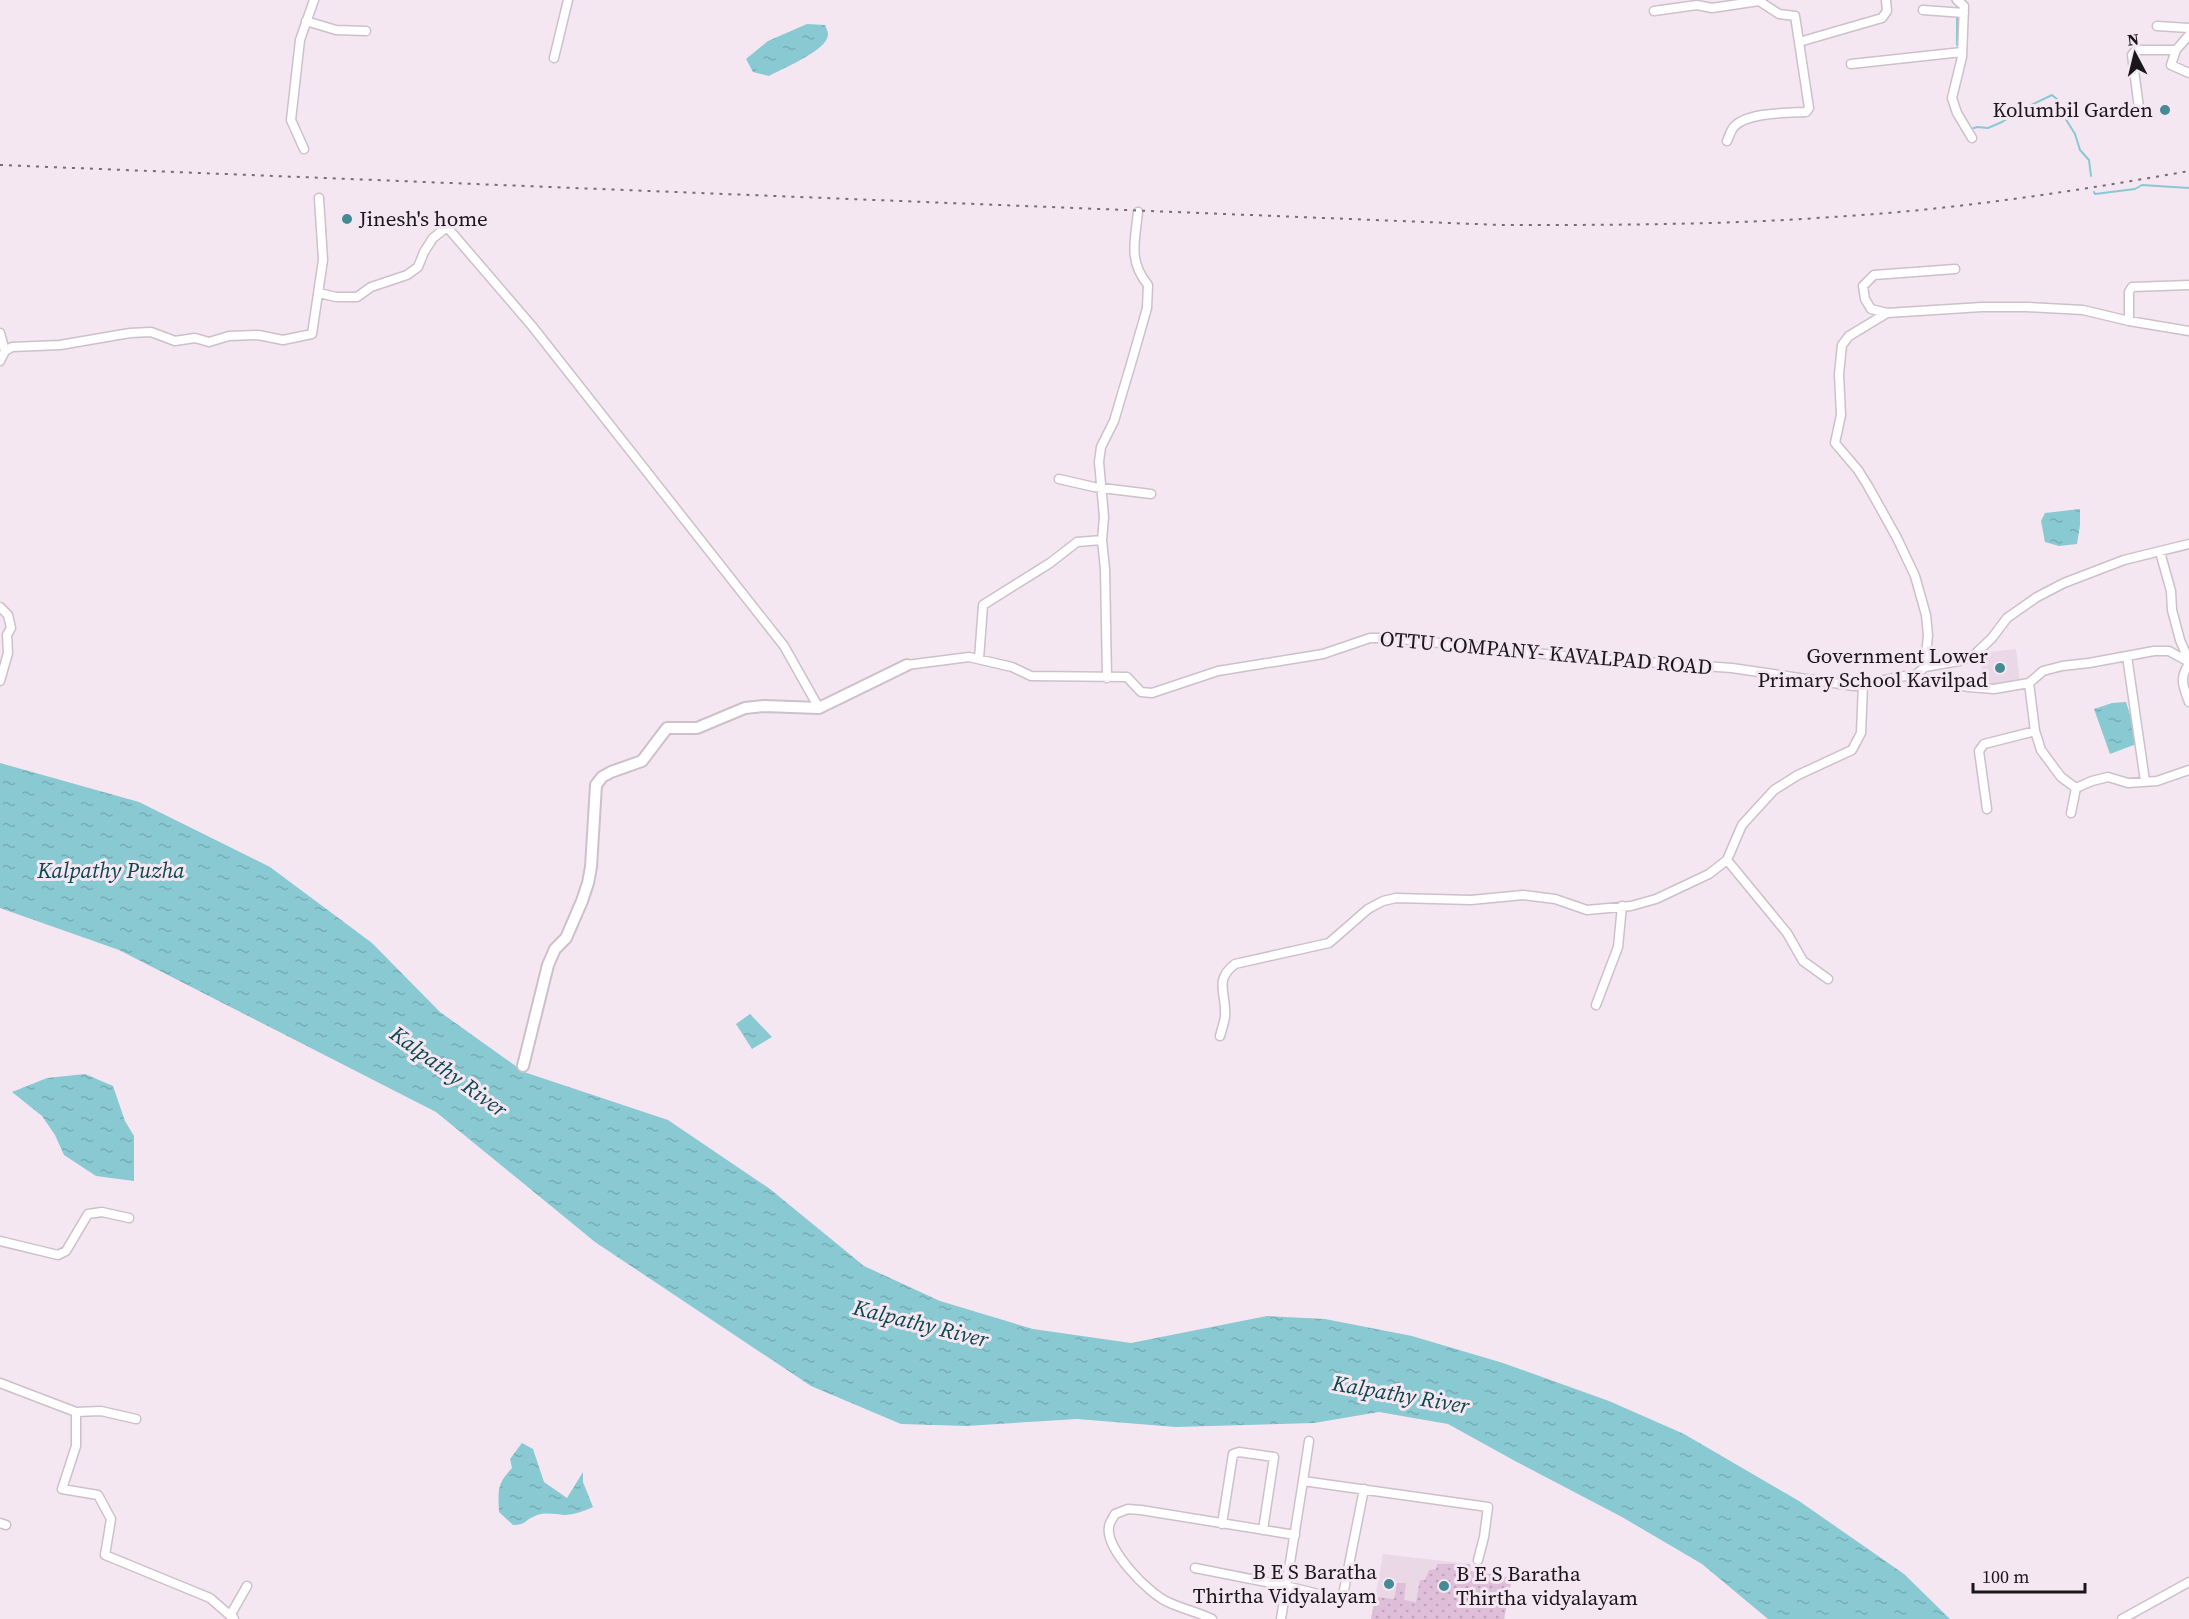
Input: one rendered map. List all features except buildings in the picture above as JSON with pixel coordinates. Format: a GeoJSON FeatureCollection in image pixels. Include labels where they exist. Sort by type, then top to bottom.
{"type":"FeatureCollection","features":[{"type":"Feature","properties":{"kind":"street"},"geometry":{"type":"LineString","coordinates":[[304,149],[291,120],[300,40],[314,0]]}},
{"type":"Feature","properties":{"kind":"street"},"geometry":{"type":"LineString","coordinates":[[554,58],[568,0]]}},
{"type":"Feature","properties":{"kind":"street"},"geometry":{"type":"LineString","coordinates":[[1799,42],[1882,18],[1887,11],[1886,0]]}},
{"type":"Feature","properties":{"kind":"street"},"geometry":{"type":"LineString","coordinates":[[1957,0],[1965,6]]}},
{"type":"Feature","properties":{"kind":"street"},"geometry":{"type":"LineString","coordinates":[[1654,10],[1696,5],[1712,8],[1758,1],[1779,14],[1795,16],[1809,108],[1806,112],[1766,114],[1741,122],[1733,127],[1727,141]]}},
{"type":"Feature","properties":{"kind":"street"},"geometry":{"type":"LineString","coordinates":[[1923,10],[1965,6]]}},
{"type":"Feature","properties":{"kind":"street"},"geometry":{"type":"LineString","coordinates":[[1965,6],[1962,51],[1952,99],[1971,137]]}},
{"type":"Feature","properties":{"kind":"street"},"geometry":{"type":"LineString","coordinates":[[306,21],[336,30],[366,31]]}},
{"type":"Feature","properties":{"kind":"street"},"geometry":{"type":"LineString","coordinates":[[2157,26],[2189,28]]}},
{"type":"Feature","properties":{"kind":"street"},"geometry":{"type":"LineString","coordinates":[[2189,35],[2176,50],[2171,65],[2189,73]]}},
{"type":"Feature","properties":{"kind":"street"},"geometry":{"type":"LineString","coordinates":[[2139,108],[2132,55],[2136,50],[2176,50]]}},
{"type":"Feature","properties":{"kind":"street"},"geometry":{"type":"LineString","coordinates":[[1851,64],[1962,51]]}},
{"type":"Feature","properties":{"kind":"street"},"geometry":{"type":"LineString","coordinates":[[4,351],[12,347],[60,345],[130,333],[151,333],[176,341],[195,338],[209,342],[229,336],[258,335],[283,339],[312,334],[323,260],[319,198]]}},
{"type":"Feature","properties":{"kind":"street"},"geometry":{"type":"LineString","coordinates":[[1107,678],[1105,569],[1102,540],[1104,517],[1099,462],[1101,447],[1114,421],[1147,308],[1148,285],[1137,272],[1134,253],[1138,212]]}},
{"type":"Feature","properties":{"kind":"street"},"geometry":{"type":"LineString","coordinates":[[319,293],[336,297],[357,297],[379,283],[407,275],[418,267],[433,238],[447,227],[532,326],[784,646],[819,708]]}},
{"type":"Feature","properties":{"kind":"street"},"geometry":{"type":"LineString","coordinates":[[1955,269],[1874,275],[1863,286],[1865,299],[1871,309],[1887,313],[1982,307],[2084,310],[2129,321],[2189,331]]}},
{"type":"Feature","properties":{"kind":"street"},"geometry":{"type":"LineString","coordinates":[[2129,321],[2129,292],[2132,287],[2189,285]]}},
{"type":"Feature","properties":{"kind":"street"},"geometry":{"type":"LineString","coordinates":[[1887,313],[1849,336],[1842,345],[1839,374],[1841,415],[1835,443],[1858,470],[1868,486],[1915,576],[1926,615],[1928,635],[1925,667]]}},
{"type":"Feature","properties":{"kind":"street"},"geometry":{"type":"LineString","coordinates":[[0,333],[4,351],[0,361]]}},
{"type":"Feature","properties":{"kind":"street"},"geometry":{"type":"LineString","coordinates":[[1059,479],[1151,494]]}},
{"type":"Feature","properties":{"kind":"street"},"geometry":{"type":"LineString","coordinates":[[979,659],[983,605],[1050,563],[1077,542],[1102,540]]}},
{"type":"Feature","properties":{"kind":"street"},"geometry":{"type":"LineString","coordinates":[[1913,677],[1925,667],[1959,662],[1973,656],[1992,638],[2007,618],[2037,597],[2064,583],[2124,560],[2189,544]]}},
{"type":"Feature","properties":{"kind":"street"},"geometry":{"type":"LineString","coordinates":[[2160,552],[2171,591],[2175,620],[2189,662],[2182,673],[2183,686],[2189,702]]}},
{"type":"Feature","properties":{"kind":"street"},"geometry":{"type":"LineString","coordinates":[[0,607],[8,615],[11,628],[7,635],[8,653],[0,681]]}},
{"type":"Feature","properties":{"kind":"street","name":"OTTU COMPANY- KAVALPAD ROAD"},"geometry":{"type":"LineString","coordinates":[[907,665],[969,657],[1011,667],[1031,675],[1127,677],[1141,692],[1152,693],[1218,671],[1323,654],[1370,638],[1391,638],[1573,657],[1732,668],[1854,686],[1874,684],[1887,678],[1913,677],[1994,689],[2029,683],[2043,671],[2154,651],[2169,651],[2189,662]]}},
{"type":"Feature","properties":{"kind":"street"},"geometry":{"type":"LineString","coordinates":[[2127,656],[2145,781]]}},
{"type":"Feature","properties":{"kind":"street"},"geometry":{"type":"LineString","coordinates":[[523,1066],[548,965],[555,949],[566,938],[588,883],[596,785],[602,777],[642,761],[667,728],[697,728],[745,708],[764,706],[819,708],[907,665]]}},
{"type":"Feature","properties":{"kind":"street"},"geometry":{"type":"LineString","coordinates":[[2029,683],[2035,731],[2041,750],[2061,777],[2076,788]]}},
{"type":"Feature","properties":{"kind":"street"},"geometry":{"type":"LineString","coordinates":[[1220,1036],[1225,1016],[1222,980],[1226,971],[1235,964],[1329,943],[1368,909],[1383,901],[1396,898],[1471,900],[1523,895],[1556,899],[1587,910],[1622,906],[1656,898],[1708,874],[1727,860],[1742,825],[1774,790],[1798,775],[1852,750],[1861,733],[1863,685]]}},
{"type":"Feature","properties":{"kind":"street"},"geometry":{"type":"LineString","coordinates":[[1987,809],[1979,751],[1984,744],[2035,731]]}},
{"type":"Feature","properties":{"kind":"street"},"geometry":{"type":"LineString","coordinates":[[2076,788],[2108,777],[2128,783],[2157,781],[2189,770]]}},
{"type":"Feature","properties":{"kind":"street"},"geometry":{"type":"LineString","coordinates":[[2071,813],[2076,788]]}},
{"type":"Feature","properties":{"kind":"street"},"geometry":{"type":"LineString","coordinates":[[1727,860],[1787,933],[1803,961],[1828,979]]}},
{"type":"Feature","properties":{"kind":"street"},"geometry":{"type":"LineString","coordinates":[[1596,1005],[1618,947],[1622,906]]}},
{"type":"Feature","properties":{"kind":"street"},"geometry":{"type":"LineString","coordinates":[[0,1241],[58,1255],[66,1251],[80,1223],[88,1214],[102,1212],[129,1218]]}},
{"type":"Feature","properties":{"kind":"street"},"geometry":{"type":"LineString","coordinates":[[0,1383],[76,1412],[101,1411],[136,1419]]}},
{"type":"Feature","properties":{"kind":"street"},"geometry":{"type":"LineString","coordinates":[[76,1412],[76,1446],[62,1489],[98,1496],[111,1520],[105,1555],[210,1598],[234,1618]]}},
{"type":"Feature","properties":{"kind":"street"},"geometry":{"type":"LineString","coordinates":[[1281,1619],[1309,1441]]}},
{"type":"Feature","properties":{"kind":"street"},"geometry":{"type":"LineString","coordinates":[[1222,1524],[1233,1454],[1239,1452],[1274,1457],[1263,1530]]}},
{"type":"Feature","properties":{"kind":"street"},"geometry":{"type":"LineString","coordinates":[[1303,1480],[1488,1507],[1479,1560]]}},
{"type":"Feature","properties":{"kind":"street"},"geometry":{"type":"LineString","coordinates":[[1195,1568],[1342,1600],[1364,1488]]}},
{"type":"Feature","properties":{"kind":"street"},"geometry":{"type":"LineString","coordinates":[[1212,1619],[1196,1611],[1167,1602],[1143,1586],[1113,1544],[1108,1528],[1115,1514],[1128,1509],[1295,1535]]}},
{"type":"Feature","properties":{"kind":"street"},"geometry":{"type":"LineString","coordinates":[[2122,1619],[2189,1582]]}},
{"type":"Feature","properties":{"kind":"street"},"geometry":{"type":"LineString","coordinates":[[234,1618],[231,1614],[247,1586]]}},
{"type":"Feature","properties":{"kind":"shaded area","name":"Government Lower Primary School Kavilpad"},"geometry":{"type":"Polygon","coordinates":[[[2016,649],[2020,682],[1984,686],[1980,653],[2016,649]]]}},
{"type":"Feature","properties":{"kind":"shaded area","name":"B E S Baratha Thirtha vidyalayam"},"geometry":{"type":"Polygon","coordinates":[[[1383,1554],[1470,1564],[1471,1571],[1512,1578],[1504,1619],[1371,1619],[1383,1554]]]}},
{"type":"Feature","properties":{"kind":"shaded area","name":"B E S Baratha Thirtha vidyalayam"},"geometry":{"type":"Polygon","coordinates":[[[1437,1564],[1470,1564],[1471,1571],[1512,1578],[1504,1619],[1371,1619],[1375,1597],[1394,1599],[1397,1583],[1406,1583],[1404,1600],[1416,1602],[1420,1580],[1425,1580],[1429,1570],[1436,1569],[1437,1564]]]}},
{"type":"Feature","properties":{"kind":"water"},"geometry":{"type":"Polygon","coordinates":[[[807,24],[825,25],[828,34],[821,46],[769,76],[753,72],[746,59],[768,41],[807,24]]]}},
{"type":"Feature","properties":{"kind":"water"},"geometry":{"type":"Polygon","coordinates":[[[2080,509],[2077,544],[2059,546],[2045,542],[2041,521],[2045,513],[2080,509]]]}},
{"type":"Feature","properties":{"kind":"water"},"geometry":{"type":"Polygon","coordinates":[[[2126,702],[2139,743],[2110,754],[2094,709],[2112,703],[2126,702]]]}},
{"type":"Feature","properties":{"kind":"water","name":"Kalpathy Puzha"},"geometry":{"type":"Polygon","coordinates":[[[0,763],[139,802],[270,867],[372,943],[440,1012],[524,1072],[668,1120],[770,1189],[864,1266],[940,1301],[1033,1329],[1131,1343],[1267,1316],[1325,1319],[1412,1336],[1503,1363],[1609,1401],[1684,1434],[1799,1501],[1904,1574],[1950,1619],[1768,1619],[1702,1564],[1622,1517],[1448,1424],[1379,1412],[1314,1423],[1176,1427],[1077,1419],[966,1426],[901,1424],[811,1386],[595,1242],[436,1112],[119,950],[0,908],[0,763]]]}},
{"type":"Feature","properties":{"kind":"water"},"geometry":{"type":"Polygon","coordinates":[[[750,1014],[772,1037],[752,1049],[736,1024],[750,1014]]]}},
{"type":"Feature","properties":{"kind":"water"},"geometry":{"type":"Polygon","coordinates":[[[85,1074],[113,1086],[125,1121],[134,1136],[134,1181],[96,1176],[64,1155],[55,1135],[42,1116],[12,1092],[47,1078],[85,1074]]]}},
{"type":"Feature","properties":{"kind":"water"},"geometry":{"type":"Polygon","coordinates":[[[522,1443],[533,1449],[544,1482],[567,1498],[583,1472],[583,1482],[593,1507],[571,1514],[538,1515],[523,1523],[513,1525],[499,1512],[499,1493],[503,1479],[512,1468],[510,1459],[522,1443]]]}},
{"type":"Feature","properties":{"kind":"waterway"},"geometry":{"type":"LineString","coordinates":[[1952,0],[1958,7],[1957,10]]}},
{"type":"Feature","properties":{"kind":"waterway"},"geometry":{"type":"LineString","coordinates":[[1957,14],[1957,45]]}},
{"type":"Feature","properties":{"kind":"waterway"},"geometry":{"type":"LineString","coordinates":[[1949,96],[1957,61]]}},
{"type":"Feature","properties":{"kind":"waterway"},"geometry":{"type":"LineString","coordinates":[[1971,129],[1988,128],[2052,95],[2058,100],[2062,113],[2075,134],[2080,150],[2089,160],[2091,176]]}},
{"type":"Feature","properties":{"kind":"waterway"},"geometry":{"type":"LineString","coordinates":[[2094,192],[2095,194],[2135,189],[2142,185],[2189,188]]}},
{"type":"Feature","properties":{"kind":"railway"},"geometry":{"type":"LineString","coordinates":[[0,165],[1500,225],[1707,223],[1877,214],[2011,199],[2189,171]]}},
{"type":"Feature","properties":{"kind":"place","name":"Kolumbil Garden"},"geometry":{"type":"Point","coordinates":[2165,110]}},
{"type":"Feature","properties":{"kind":"place","name":"Jinesh's home"},"geometry":{"type":"Point","coordinates":[347,219]}},
{"type":"Feature","properties":{"kind":"place","name":"Government Lower Primary School Kavilpad"},"geometry":{"type":"Point","coordinates":[2000,668]}},
{"type":"Feature","properties":{"kind":"place","name":"B E S Baratha Thirtha Vidyalayam"},"geometry":{"type":"Point","coordinates":[1389,1584]}},
{"type":"Feature","properties":{"kind":"place","name":"B E S Baratha Thirtha vidyalayam"},"geometry":{"type":"Point","coordinates":[1444,1586]}},
{"type":"Feature","properties":{"kind":"water label","name":"Kalpathy River"},"geometry":{"type":"Point","coordinates":[449,1071]}},
{"type":"Feature","properties":{"kind":"water label","name":"Kalpathy River"},"geometry":{"type":"Point","coordinates":[921,1323]}},
{"type":"Feature","properties":{"kind":"water label","name":"Kalpathy River"},"geometry":{"type":"Point","coordinates":[1401,1394]}}]}
